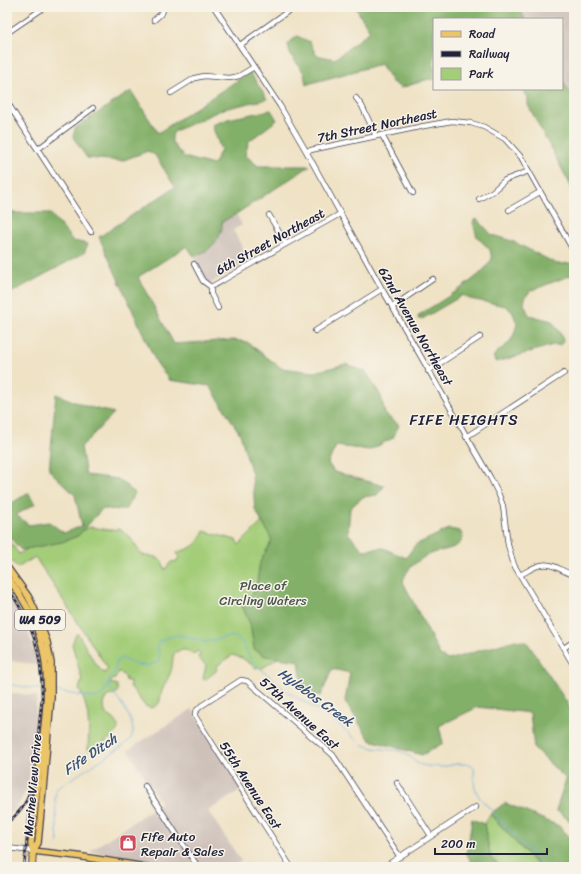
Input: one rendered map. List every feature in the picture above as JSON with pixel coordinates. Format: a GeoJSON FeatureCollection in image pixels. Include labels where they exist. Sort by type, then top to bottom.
{"type":"FeatureCollection","features":[{"type":"Feature","properties":{"kind":"highway","name":"WA 509"},"geometry":{"type":"LineString","coordinates":[[32,867],[33,851]]}},
{"type":"Feature","properties":{"kind":"main road","name":"Marine View Drive"},"geometry":{"type":"LineString","coordinates":[[7,567],[28,596],[40,622],[47,642],[51,664],[38,843],[33,851]]}},
{"type":"Feature","properties":{"kind":"main road","name":"Marine View Drive"},"geometry":{"type":"LineString","coordinates":[[7,578],[22,598],[35,623],[41,640],[49,682]]}},
{"type":"Feature","properties":{"kind":"main road"},"geometry":{"type":"LineString","coordinates":[[33,851],[77,856],[146,867]]}},
{"type":"Feature","properties":{"kind":"street"},"geometry":{"type":"LineString","coordinates":[[7,33],[46,7]]}},
{"type":"Feature","properties":{"kind":"street"},"geometry":{"type":"LineString","coordinates":[[154,20],[162,13],[164,7]]}},
{"type":"Feature","properties":{"kind":"street","name":"62nd Avenue Northeast"},"geometry":{"type":"LineString","coordinates":[[214,7],[280,106],[499,495],[503,506],[510,552],[520,575],[574,666]]}},
{"type":"Feature","properties":{"kind":"street"},"geometry":{"type":"LineString","coordinates":[[240,45],[294,7]]}},
{"type":"Feature","properties":{"kind":"street"},"geometry":{"type":"LineString","coordinates":[[171,93],[195,78],[204,76],[230,78],[239,76],[254,67]]}},
{"type":"Feature","properties":{"kind":"street"},"geometry":{"type":"LineString","coordinates":[[356,98],[362,106],[376,136]]}},
{"type":"Feature","properties":{"kind":"street"},"geometry":{"type":"LineString","coordinates":[[7,102],[91,232]]}},
{"type":"Feature","properties":{"kind":"street"},"geometry":{"type":"LineString","coordinates":[[38,149],[93,108]]}},
{"type":"Feature","properties":{"kind":"street","name":"7th Street Northeast"},"geometry":{"type":"LineString","coordinates":[[306,151],[432,124],[452,121],[471,123],[496,133],[517,151],[574,252]]}},
{"type":"Feature","properties":{"kind":"street"},"geometry":{"type":"LineString","coordinates":[[382,135],[413,193]]}},
{"type":"Feature","properties":{"kind":"street"},"geometry":{"type":"LineString","coordinates":[[479,199],[498,188],[505,180],[529,171]]}},
{"type":"Feature","properties":{"kind":"street"},"geometry":{"type":"LineString","coordinates":[[509,210],[540,192]]}},
{"type":"Feature","properties":{"kind":"street","name":"6th Street Northeast"},"geometry":{"type":"LineString","coordinates":[[211,287],[340,214]]}},
{"type":"Feature","properties":{"kind":"street"},"geometry":{"type":"LineString","coordinates":[[269,215],[286,244]]}},
{"type":"Feature","properties":{"kind":"street"},"geometry":{"type":"LineString","coordinates":[[194,264],[203,281],[211,287],[211,294],[218,308]]}},
{"type":"Feature","properties":{"kind":"street"},"geometry":{"type":"LineString","coordinates":[[392,307],[433,279]]}},
{"type":"Feature","properties":{"kind":"street"},"geometry":{"type":"LineString","coordinates":[[315,331],[382,289]]}},
{"type":"Feature","properties":{"kind":"street"},"geometry":{"type":"LineString","coordinates":[[428,371],[480,337]]}},
{"type":"Feature","properties":{"kind":"street"},"geometry":{"type":"LineString","coordinates":[[466,437],[564,373]]}},
{"type":"Feature","properties":{"kind":"street"},"geometry":{"type":"LineString","coordinates":[[520,575],[543,564],[552,565],[566,573],[574,575]]}},
{"type":"Feature","properties":{"kind":"street"},"geometry":{"type":"LineString","coordinates":[[564,648],[574,641]]}},
{"type":"Feature","properties":{"kind":"street","name":"57th Avenue East"},"geometry":{"type":"LineString","coordinates":[[195,714],[201,706],[241,680],[247,681],[333,755],[400,857]]}},
{"type":"Feature","properties":{"kind":"street","name":"55th Avenue East"},"geometry":{"type":"LineString","coordinates":[[195,714],[201,727],[291,867]]}},
{"type":"Feature","properties":{"kind":"street"},"geometry":{"type":"LineString","coordinates":[[397,783],[431,836]]}},
{"type":"Feature","properties":{"kind":"street"},"geometry":{"type":"LineString","coordinates":[[146,786],[198,867]]}},
{"type":"Feature","properties":{"kind":"street"},"geometry":{"type":"LineString","coordinates":[[384,867],[476,807]]}},
{"type":"Feature","properties":{"kind":"street"},"geometry":{"type":"LineString","coordinates":[[7,848],[33,851]]}},
{"type":"Feature","properties":{"kind":"shaded area"},"geometry":{"type":"Polygon","coordinates":[[[518,7],[574,7],[574,94],[572,95],[563,82],[563,18],[524,18],[518,7]]]}},
{"type":"Feature","properties":{"kind":"shaded area"},"geometry":{"type":"Polygon","coordinates":[[[236,214],[242,225],[233,230],[250,261],[209,284],[193,255],[197,255],[212,247],[221,231],[222,222],[236,214]]]}},
{"type":"Feature","properties":{"kind":"shaded area"},"geometry":{"type":"Polygon","coordinates":[[[7,591],[16,603],[25,622],[37,665],[7,660],[7,591]]]}},
{"type":"Feature","properties":{"kind":"shaded area"},"geometry":{"type":"Polygon","coordinates":[[[7,692],[37,696],[28,788],[17,807],[7,816],[7,692]]]}},
{"type":"Feature","properties":{"kind":"shaded area"},"geometry":{"type":"Polygon","coordinates":[[[192,709],[242,789],[208,811],[241,861],[232,867],[165,867],[90,851],[161,803],[128,750],[192,709]]]}},
{"type":"Feature","properties":{"kind":"green space"},"geometry":{"type":"Polygon","coordinates":[[[355,7],[518,7],[524,18],[433,18],[433,80],[429,79],[401,88],[392,82],[381,64],[306,85],[304,73],[290,54],[288,44],[297,36],[310,42],[316,55],[335,59],[370,31],[355,7]]]}},
{"type":"Feature","properties":{"kind":"green space"},"geometry":{"type":"Polygon","coordinates":[[[250,72],[267,99],[223,109],[175,131],[172,135],[172,143],[184,157],[213,165],[221,150],[212,125],[228,119],[271,110],[277,120],[249,141],[245,155],[258,166],[310,166],[222,222],[222,229],[217,240],[206,251],[193,255],[187,246],[138,277],[174,344],[234,340],[247,342],[281,368],[314,372],[346,364],[366,372],[381,396],[385,414],[399,425],[393,438],[370,450],[336,446],[328,463],[334,472],[384,486],[377,495],[363,497],[350,508],[348,533],[363,550],[383,548],[406,558],[415,545],[449,529],[460,531],[463,537],[458,545],[422,558],[410,568],[404,577],[403,582],[440,655],[448,660],[515,640],[527,642],[568,704],[574,725],[574,824],[556,810],[566,779],[534,748],[530,713],[478,707],[439,726],[443,743],[422,755],[370,740],[345,701],[350,673],[332,669],[321,696],[303,692],[299,661],[265,656],[254,649],[250,624],[242,606],[256,589],[260,562],[272,540],[255,509],[252,474],[240,434],[210,386],[169,380],[156,362],[99,237],[175,187],[155,155],[148,151],[121,161],[87,158],[73,137],[75,128],[131,91],[158,133],[250,72]]]}},
{"type":"Feature","properties":{"kind":"green space"},"geometry":{"type":"Polygon","coordinates":[[[563,82],[574,99],[574,192],[528,105],[528,97],[522,90],[563,90],[563,82]]]}},
{"type":"Feature","properties":{"kind":"green space"},"geometry":{"type":"Polygon","coordinates":[[[7,205],[13,213],[50,213],[73,241],[88,244],[84,253],[7,295],[7,205]]]}},
{"type":"Feature","properties":{"kind":"green space"},"geometry":{"type":"Polygon","coordinates":[[[475,219],[478,220],[492,235],[512,241],[557,264],[573,263],[574,274],[530,291],[525,298],[524,304],[529,315],[552,321],[562,336],[563,342],[560,345],[553,345],[497,362],[493,358],[495,354],[509,343],[514,334],[517,324],[513,313],[506,306],[470,299],[463,295],[422,319],[418,319],[419,315],[448,297],[478,275],[492,259],[490,250],[477,237],[473,222],[475,219]]]}},
{"type":"Feature","properties":{"kind":"green space"},"geometry":{"type":"Polygon","coordinates":[[[56,394],[85,406],[114,413],[81,447],[86,475],[118,479],[135,493],[125,510],[102,509],[78,536],[62,542],[21,550],[7,534],[7,506],[28,493],[35,504],[16,515],[29,525],[49,522],[64,533],[82,526],[75,495],[49,470],[56,394]]]}},
{"type":"Feature","properties":{"kind":"green space","name":"Place of Circling Waters"},"geometry":{"type":"Polygon","coordinates":[[[263,496],[339,618],[261,669],[259,667],[256,668],[242,658],[232,655],[218,665],[216,671],[205,680],[203,679],[206,665],[198,658],[200,653],[198,651],[194,654],[187,650],[177,651],[173,656],[171,671],[163,688],[160,702],[151,708],[145,706],[130,686],[130,681],[126,681],[125,677],[119,671],[115,679],[112,680],[110,684],[116,684],[118,690],[116,694],[106,697],[104,705],[105,713],[117,722],[117,730],[106,741],[89,751],[87,711],[79,689],[82,680],[72,644],[76,634],[78,634],[94,661],[102,671],[105,673],[108,669],[35,557],[17,568],[7,555],[7,538],[19,554],[39,541],[56,542],[91,527],[110,530],[120,529],[130,537],[142,555],[156,557],[162,561],[165,570],[171,562],[177,561],[179,557],[177,552],[194,546],[204,531],[236,540],[239,545],[261,523],[263,496]]]}},
{"type":"Feature","properties":{"kind":"green space"},"geometry":{"type":"Polygon","coordinates":[[[505,803],[559,826],[574,843],[574,867],[539,867],[490,814],[505,803]]]}},
{"type":"Feature","properties":{"kind":"green space"},"geometry":{"type":"Polygon","coordinates":[[[490,814],[539,867],[502,867],[491,860],[484,824],[490,814]]]}},
{"type":"Feature","properties":{"kind":"green space"},"geometry":{"type":"Polygon","coordinates":[[[472,819],[484,824],[491,859],[502,867],[483,867],[471,862],[467,854],[472,819]]]}},
{"type":"Feature","properties":{"kind":"waterway","name":"Hylebos Creek"},"geometry":{"type":"LineString","coordinates":[[54,691],[95,698],[103,694],[109,679],[114,673],[117,661],[121,658],[130,663],[140,665],[149,665],[159,661],[159,641],[175,635],[204,642],[231,636],[238,638],[243,644],[251,660],[286,691],[330,717],[361,744],[373,748],[400,751],[412,758],[416,763],[426,766],[442,767],[456,764],[470,764],[474,767],[475,785],[479,797],[544,867]]}},
{"type":"Feature","properties":{"kind":"waterway","name":"Hylebos Creek"},"geometry":{"type":"LineString","coordinates":[[7,684],[44,690]]}},
{"type":"Feature","properties":{"kind":"waterway","name":"Fife Ditch"},"geometry":{"type":"LineString","coordinates":[[58,844],[55,799],[56,789],[121,747],[129,741],[132,736],[132,724],[129,717],[108,685]]}},
{"type":"Feature","properties":{"kind":"railway"},"geometry":{"type":"LineString","coordinates":[[7,587],[30,626],[38,652],[42,681],[42,697],[24,867]]}},
{"type":"Feature","properties":{"kind":"railway"},"geometry":{"type":"LineString","coordinates":[[7,823],[21,810],[29,793]]}},
{"type":"Feature","properties":{"kind":"place","name":"Fife Auto Repair & Sales"},"geometry":{"type":"Point","coordinates":[128,843]}},
{"type":"Feature","properties":{"kind":"district","name":"FIFE HEIGHTS"},"geometry":{"type":"Point","coordinates":[464,420]}}]}
